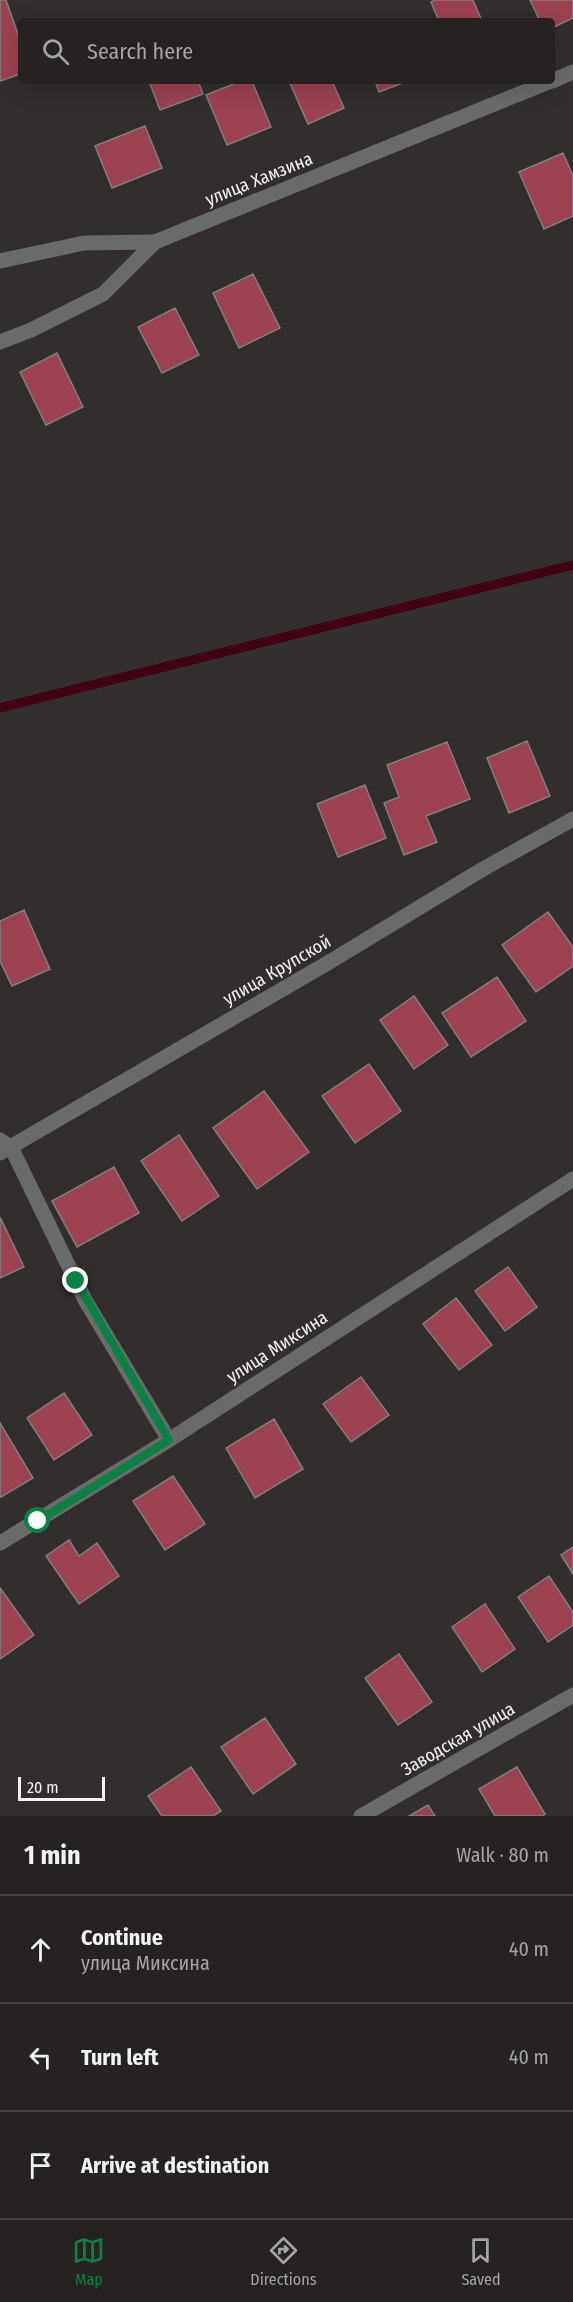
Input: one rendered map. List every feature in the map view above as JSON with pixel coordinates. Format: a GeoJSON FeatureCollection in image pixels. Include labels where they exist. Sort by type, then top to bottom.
{"type":"FeatureCollection","features":[{"type":"Feature","properties":{"kind":"street","name":"улица Хамзина"},"geometry":{"type":"LineString","coordinates":[[555,80],[573,72]]}},
{"type":"Feature","properties":{"kind":"street","name":"улица Хамзина"},"geometry":{"type":"LineString","coordinates":[[0,342],[31,330],[103,294],[155,242],[545,84]]}},
{"type":"Feature","properties":{"kind":"street"},"geometry":{"type":"LineString","coordinates":[[0,261],[84,243],[155,242]]}},
{"type":"Feature","properties":{"kind":"street","name":"улица Крупской"},"geometry":{"type":"LineString","coordinates":[[4,1147],[326,964],[483,869],[573,819]]}},
{"type":"Feature","properties":{"kind":"street"},"geometry":{"type":"LineString","coordinates":[[4,1147],[85,1300],[169,1440]]}},
{"type":"Feature","properties":{"kind":"street","name":"улица Миксина"},"geometry":{"type":"LineString","coordinates":[[0,1544],[169,1440],[573,1179]]}},
{"type":"Feature","properties":{"kind":"street","name":"Заводская улица"},"geometry":{"type":"LineString","coordinates":[[361,1816],[573,1695]]}},
{"type":"Feature","properties":{"kind":"building"},"geometry":{"type":"Polygon","coordinates":[[[0,0],[6,0],[18,34],[18,75],[0,81],[0,0]]]}},
{"type":"Feature","properties":{"kind":"building"},"geometry":{"type":"Polygon","coordinates":[[[435,0],[473,0],[481,18],[438,18],[431,2],[435,0]]]}},
{"type":"Feature","properties":{"kind":"building"},"geometry":{"type":"Polygon","coordinates":[[[530,0],[573,0],[573,18],[555,27],[555,18],[539,18],[530,0]]]}},
{"type":"Feature","properties":{"kind":"building"},"geometry":{"type":"Polygon","coordinates":[[[150,84],[199,84],[203,94],[160,110],[150,84]]]}},
{"type":"Feature","properties":{"kind":"building"},"geometry":{"type":"Polygon","coordinates":[[[234,84],[253,84],[271,127],[227,145],[206,95],[234,84]]]}},
{"type":"Feature","properties":{"kind":"building"},"geometry":{"type":"Polygon","coordinates":[[[290,84],[333,84],[344,108],[308,124],[290,84]]]}},
{"type":"Feature","properties":{"kind":"building"},"geometry":{"type":"Polygon","coordinates":[[[376,84],[400,84],[379,92],[376,84]]]}},
{"type":"Feature","properties":{"kind":"building"},"geometry":{"type":"Polygon","coordinates":[[[145,126],[162,168],[112,188],[95,146],[145,126]]]}},
{"type":"Feature","properties":{"kind":"building"},"geometry":{"type":"Polygon","coordinates":[[[563,153],[573,176],[573,216],[544,229],[519,172],[563,153]]]}},
{"type":"Feature","properties":{"kind":"building"},"geometry":{"type":"Polygon","coordinates":[[[253,274],[280,328],[239,348],[213,293],[253,274]]]}},
{"type":"Feature","properties":{"kind":"building"},"geometry":{"type":"Polygon","coordinates":[[[175,308],[199,355],[162,373],[138,327],[175,308]]]}},
{"type":"Feature","properties":{"kind":"building"},"geometry":{"type":"Polygon","coordinates":[[[57,353],[83,407],[46,425],[20,372],[57,353]]]}},
{"type":"Feature","properties":{"kind":"building"},"geometry":{"type":"Polygon","coordinates":[[[527,741],[550,796],[509,813],[487,758],[527,741]]]}},
{"type":"Feature","properties":{"kind":"building"},"geometry":{"type":"Polygon","coordinates":[[[447,742],[470,799],[426,816],[437,842],[404,855],[384,803],[399,797],[387,765],[447,742]]]}},
{"type":"Feature","properties":{"kind":"building"},"geometry":{"type":"Polygon","coordinates":[[[365,785],[386,838],[338,857],[317,804],[365,785]]]}},
{"type":"Feature","properties":{"kind":"building"},"geometry":{"type":"Polygon","coordinates":[[[24,910],[50,969],[12,986],[0,961],[0,921],[24,910]]]}},
{"type":"Feature","properties":{"kind":"building"},"geometry":{"type":"Polygon","coordinates":[[[548,912],[573,947],[573,966],[536,992],[502,945],[548,912]]]}},
{"type":"Feature","properties":{"kind":"building"},"geometry":{"type":"Polygon","coordinates":[[[497,977],[526,1021],[471,1057],[442,1013],[497,977]]]}},
{"type":"Feature","properties":{"kind":"building"},"geometry":{"type":"Polygon","coordinates":[[[414,996],[448,1045],[414,1069],[380,1020],[414,996]]]}},
{"type":"Feature","properties":{"kind":"building"},"geometry":{"type":"Polygon","coordinates":[[[369,1064],[401,1111],[355,1143],[322,1096],[369,1064]]]}},
{"type":"Feature","properties":{"kind":"building"},"geometry":{"type":"Polygon","coordinates":[[[264,1091],[309,1152],[257,1189],[213,1128],[264,1091]]]}},
{"type":"Feature","properties":{"kind":"building"},"geometry":{"type":"Polygon","coordinates":[[[179,1135],[219,1196],[182,1221],[141,1161],[179,1135]]]}},
{"type":"Feature","properties":{"kind":"building"},"geometry":{"type":"Polygon","coordinates":[[[114,1167],[139,1213],[77,1247],[52,1201],[114,1167]]]}},
{"type":"Feature","properties":{"kind":"building"},"geometry":{"type":"Polygon","coordinates":[[[0,1217],[24,1267],[0,1278],[0,1217]]]}},
{"type":"Feature","properties":{"kind":"building"},"geometry":{"type":"Polygon","coordinates":[[[508,1267],[537,1307],[505,1331],[475,1291],[508,1267]]]}},
{"type":"Feature","properties":{"kind":"building"},"geometry":{"type":"Polygon","coordinates":[[[456,1298],[492,1345],[459,1370],[423,1324],[456,1298]]]}},
{"type":"Feature","properties":{"kind":"building"},"geometry":{"type":"Polygon","coordinates":[[[361,1377],[389,1415],[351,1442],[323,1404],[361,1377]]]}},
{"type":"Feature","properties":{"kind":"building"},"geometry":{"type":"Polygon","coordinates":[[[64,1393],[92,1435],[54,1460],[27,1418],[64,1393]]]}},
{"type":"Feature","properties":{"kind":"building"},"geometry":{"type":"Polygon","coordinates":[[[274,1419],[303,1469],[255,1498],[226,1448],[274,1419]]]}},
{"type":"Feature","properties":{"kind":"building"},"geometry":{"type":"Polygon","coordinates":[[[0,1423],[33,1478],[1,1497],[0,1495],[0,1423]]]}},
{"type":"Feature","properties":{"kind":"building"},"geometry":{"type":"Polygon","coordinates":[[[173,1476],[205,1524],[165,1550],[133,1501],[173,1476]]]}},
{"type":"Feature","properties":{"kind":"building"},"geometry":{"type":"Polygon","coordinates":[[[69,1540],[79,1556],[97,1543],[119,1576],[79,1604],[46,1556],[69,1540]]]}},
{"type":"Feature","properties":{"kind":"building"},"geometry":{"type":"Polygon","coordinates":[[[573,1547],[573,1574],[561,1555],[573,1547]]]}},
{"type":"Feature","properties":{"kind":"building"},"geometry":{"type":"Polygon","coordinates":[[[549,1576],[573,1612],[573,1625],[548,1642],[518,1597],[549,1576]]]}},
{"type":"Feature","properties":{"kind":"building"},"geometry":{"type":"Polygon","coordinates":[[[0,1588],[34,1635],[0,1659],[0,1588]]]}},
{"type":"Feature","properties":{"kind":"building"},"geometry":{"type":"Polygon","coordinates":[[[485,1604],[515,1649],[482,1672],[452,1627],[485,1604]]]}},
{"type":"Feature","properties":{"kind":"building"},"geometry":{"type":"Polygon","coordinates":[[[399,1654],[432,1702],[398,1725],[365,1678],[399,1654]]]}},
{"type":"Feature","properties":{"kind":"building"},"geometry":{"type":"Polygon","coordinates":[[[265,1718],[296,1764],[253,1794],[221,1747],[265,1718]]]}},
{"type":"Feature","properties":{"kind":"building"},"geometry":{"type":"Polygon","coordinates":[[[191,1767],[221,1811],[213,1816],[162,1816],[148,1796],[191,1767]]]}},
{"type":"Feature","properties":{"kind":"building"},"geometry":{"type":"Polygon","coordinates":[[[517,1767],[545,1814],[542,1816],[495,1816],[479,1789],[517,1767]]]}},
{"type":"Feature","properties":{"kind":"building"},"geometry":{"type":"Polygon","coordinates":[[[428,1805],[435,1816],[409,1816],[428,1805]]]}},
{"type":"Feature","properties":{"kind":"waterway"},"geometry":{"type":"LineString","coordinates":[[0,708],[573,565]]}},
{"type":"Feature","properties":{"kind":"route"},"geometry":{"type":"LineString","coordinates":[[38,1521],[169,1440],[85,1300],[76,1281]]}}]}
